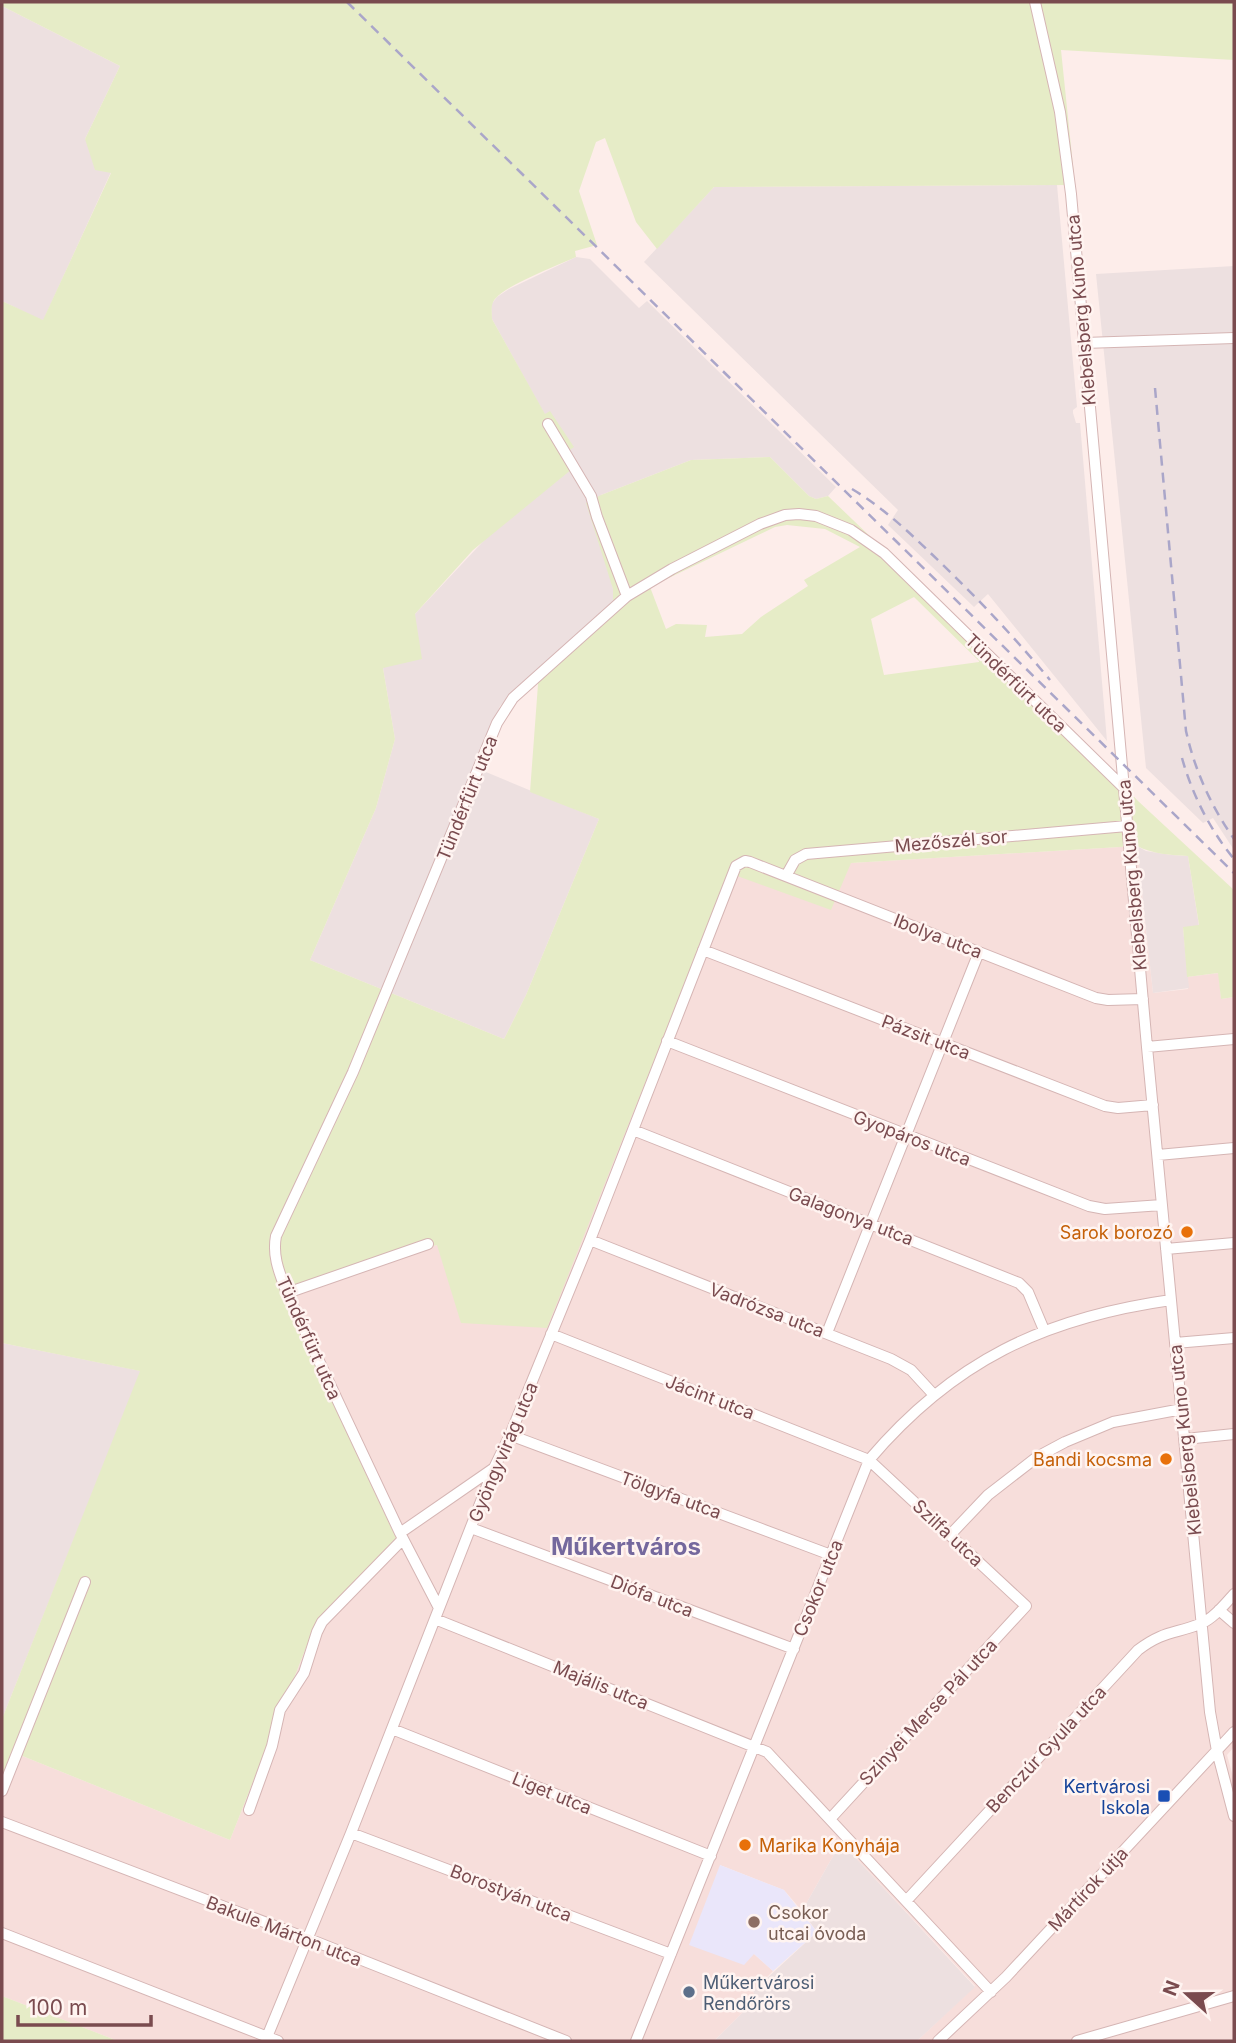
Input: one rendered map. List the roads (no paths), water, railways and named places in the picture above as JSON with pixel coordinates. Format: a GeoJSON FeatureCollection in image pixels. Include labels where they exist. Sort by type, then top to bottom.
{"type":"FeatureCollection","features":[{"type":"Feature","properties":{"kind":"street","name":"Klebelsberg Kuno utca"},"geometry":{"type":"LineString","coordinates":[[1035,2],[1065,139],[1210,1713],[1234,1816]]}},
{"type":"Feature","properties":{"kind":"street"},"geometry":{"type":"LineString","coordinates":[[1084,343],[1234,338]]}},
{"type":"Feature","properties":{"kind":"street"},"geometry":{"type":"LineString","coordinates":[[548,424],[591,496],[627,596]]}},
{"type":"Feature","properties":{"kind":"street","name":"Tündérfürt utca"},"geometry":{"type":"LineString","coordinates":[[439,1608],[401,1536],[287,1293],[274,1253],[276,1236],[358,1059],[497,723],[513,698],[627,596],[683,563],[773,518],[799,514],[833,522],[851,530],[884,553],[1125,789]]}},
{"type":"Feature","properties":{"kind":"street","name":"Mezőszél sor"},"geometry":{"type":"LineString","coordinates":[[786,876],[795,860],[806,853],[1127,826]]}},
{"type":"Feature","properties":{"kind":"street","name":"Ibolya utca"},"geometry":{"type":"LineString","coordinates":[[736,866],[745,861],[786,876],[1102,1000],[1143,999]]}},
{"type":"Feature","properties":{"kind":"street","name":"Gyöngyvirág utca"},"geometry":{"type":"LineString","coordinates":[[267,2037],[309,1940],[494,1468],[590,1241],[736,866]]}},
{"type":"Feature","properties":{"kind":"street","name":"Pázsit utca"},"geometry":{"type":"LineString","coordinates":[[703,950],[1105,1107],[1153,1105]]}},
{"type":"Feature","properties":{"kind":"street"},"geometry":{"type":"LineString","coordinates":[[827,1334],[979,952]]}},
{"type":"Feature","properties":{"kind":"street"},"geometry":{"type":"LineString","coordinates":[[1147,1047],[1234,1039]]}},
{"type":"Feature","properties":{"kind":"street","name":"Gyopáros utca"},"geometry":{"type":"LineString","coordinates":[[667,1041],[1089,1206],[1105,1209],[1162,1205]]}},
{"type":"Feature","properties":{"kind":"street","name":"Galagonya utca"},"geometry":{"type":"LineString","coordinates":[[633,1130],[1019,1283],[1028,1292],[1044,1330]]}},
{"type":"Feature","properties":{"kind":"street"},"geometry":{"type":"LineString","coordinates":[[1158,1155],[1234,1148]]}},
{"type":"Feature","properties":{"kind":"street","name":"Vadrózsa utca"},"geometry":{"type":"LineString","coordinates":[[590,1241],[902,1364],[918,1376],[934,1395]]}},
{"type":"Feature","properties":{"kind":"street"},"geometry":{"type":"LineString","coordinates":[[1166,1250],[1234,1243]]}},
{"type":"Feature","properties":{"kind":"street"},"geometry":{"type":"LineString","coordinates":[[287,1293],[428,1244]]}},
{"type":"Feature","properties":{"kind":"street","name":"Csokor utca"},"geometry":{"type":"LineString","coordinates":[[636,2041],[869,1460],[934,1395],[977,1364],[1044,1330],[1098,1313],[1171,1300]]}},
{"type":"Feature","properties":{"kind":"street","name":"Jácint utca"},"geometry":{"type":"LineString","coordinates":[[551,1334],[869,1460]]}},
{"type":"Feature","properties":{"kind":"street"},"geometry":{"type":"LineString","coordinates":[[1175,1343],[1234,1338]]}},
{"type":"Feature","properties":{"kind":"street"},"geometry":{"type":"LineString","coordinates":[[950,1535],[988,1495],[1037,1457],[1113,1422],[1182,1409]]}},
{"type":"Feature","properties":{"kind":"street"},"geometry":{"type":"LineString","coordinates":[[1185,1439],[1234,1434]]}},
{"type":"Feature","properties":{"kind":"street","name":"Tölgyfa utca"},"geometry":{"type":"LineString","coordinates":[[510,1435],[831,1555]]}},
{"type":"Feature","properties":{"kind":"street","name":"Szilfa utca"},"geometry":{"type":"LineString","coordinates":[[869,1460],[1026,1606]]}},
{"type":"Feature","properties":{"kind":"street"},"geometry":{"type":"LineString","coordinates":[[249,1810],[272,1746],[280,1710],[303,1672],[323,1622],[401,1536],[494,1468]]}},
{"type":"Feature","properties":{"kind":"street","name":"Diófa utca"},"geometry":{"type":"LineString","coordinates":[[471,1528],[794,1649]]}},
{"type":"Feature","properties":{"kind":"street"},"geometry":{"type":"LineString","coordinates":[[2,1791],[85,1582]]}},
{"type":"Feature","properties":{"kind":"street"},"geometry":{"type":"LineString","coordinates":[[1203,1624],[1234,1594]]}},
{"type":"Feature","properties":{"kind":"street","name":"Szinyei Merse Pál utca"},"geometry":{"type":"LineString","coordinates":[[830,1819],[1026,1606]]}},
{"type":"Feature","properties":{"kind":"street"},"geometry":{"type":"LineString","coordinates":[[1219,1610],[1234,1623]]}},
{"type":"Feature","properties":{"kind":"street","name":"Majális utca"},"geometry":{"type":"LineString","coordinates":[[435,1619],[767,1752],[830,1819]]}},
{"type":"Feature","properties":{"kind":"street","name":"Benczúr Gyula utca"},"geometry":{"type":"LineString","coordinates":[[907,1900],[1130,1658],[1159,1636],[1203,1624]]}},
{"type":"Feature","properties":{"kind":"street","name":"Liget utca"},"geometry":{"type":"LineString","coordinates":[[392,1729],[711,1856]]}},
{"type":"Feature","properties":{"kind":"street","name":"Mártírok útja"},"geometry":{"type":"LineString","coordinates":[[938,2041],[950,2037],[1234,1732]]}},
{"type":"Feature","properties":{"kind":"street"},"geometry":{"type":"LineString","coordinates":[[830,1819],[991,1992]]}},
{"type":"Feature","properties":{"kind":"street","name":"Bakule Márton utca"},"geometry":{"type":"LineString","coordinates":[[2,1822],[566,2041]]}},
{"type":"Feature","properties":{"kind":"street","name":"Borostyán utca"},"geometry":{"type":"LineString","coordinates":[[351,1833],[671,1954]]}},
{"type":"Feature","properties":{"kind":"street"},"geometry":{"type":"LineString","coordinates":[[2,1933],[278,2041]]}},
{"type":"Feature","properties":{"kind":"street"},"geometry":{"type":"LineString","coordinates":[[1077,2041],[1234,1996]]}},
{"type":"Feature","properties":{"kind":"railway"},"geometry":{"type":"LineString","coordinates":[[347,2],[1234,873]]}},
{"type":"Feature","properties":{"kind":"railway"},"geometry":{"type":"LineString","coordinates":[[1155,388],[1186,731],[1205,788],[1234,839]]}},
{"type":"Feature","properties":{"kind":"railway"},"geometry":{"type":"LineString","coordinates":[[852,489],[911,534],[998,621],[1050,680]]}},
{"type":"Feature","properties":{"kind":"railway"},"geometry":{"type":"LineString","coordinates":[[1182,758],[1203,811],[1234,859]]}},
{"type":"Feature","properties":{"kind":"place","name":"Sarok borozó"},"geometry":{"type":"Point","coordinates":[1187,1232]}},
{"type":"Feature","properties":{"kind":"place","name":"Bandi kocsma"},"geometry":{"type":"Point","coordinates":[1166,1459]}},
{"type":"Feature","properties":{"kind":"place","name":"Kertvárosi Iskola"},"geometry":{"type":"Point","coordinates":[1164,1796]}},
{"type":"Feature","properties":{"kind":"place","name":"Marika Konyhája"},"geometry":{"type":"Point","coordinates":[745,1845]}},
{"type":"Feature","properties":{"kind":"place","name":"Csokor utcai óvoda"},"geometry":{"type":"Point","coordinates":[754,1922]}},
{"type":"Feature","properties":{"kind":"place","name":"Műkertvárosi Rendőrörs"},"geometry":{"type":"Point","coordinates":[689,1992]}},
{"type":"Feature","properties":{"kind":"district","name":"Műkertváros"},"geometry":{"type":"Point","coordinates":[626,1546]}}]}
